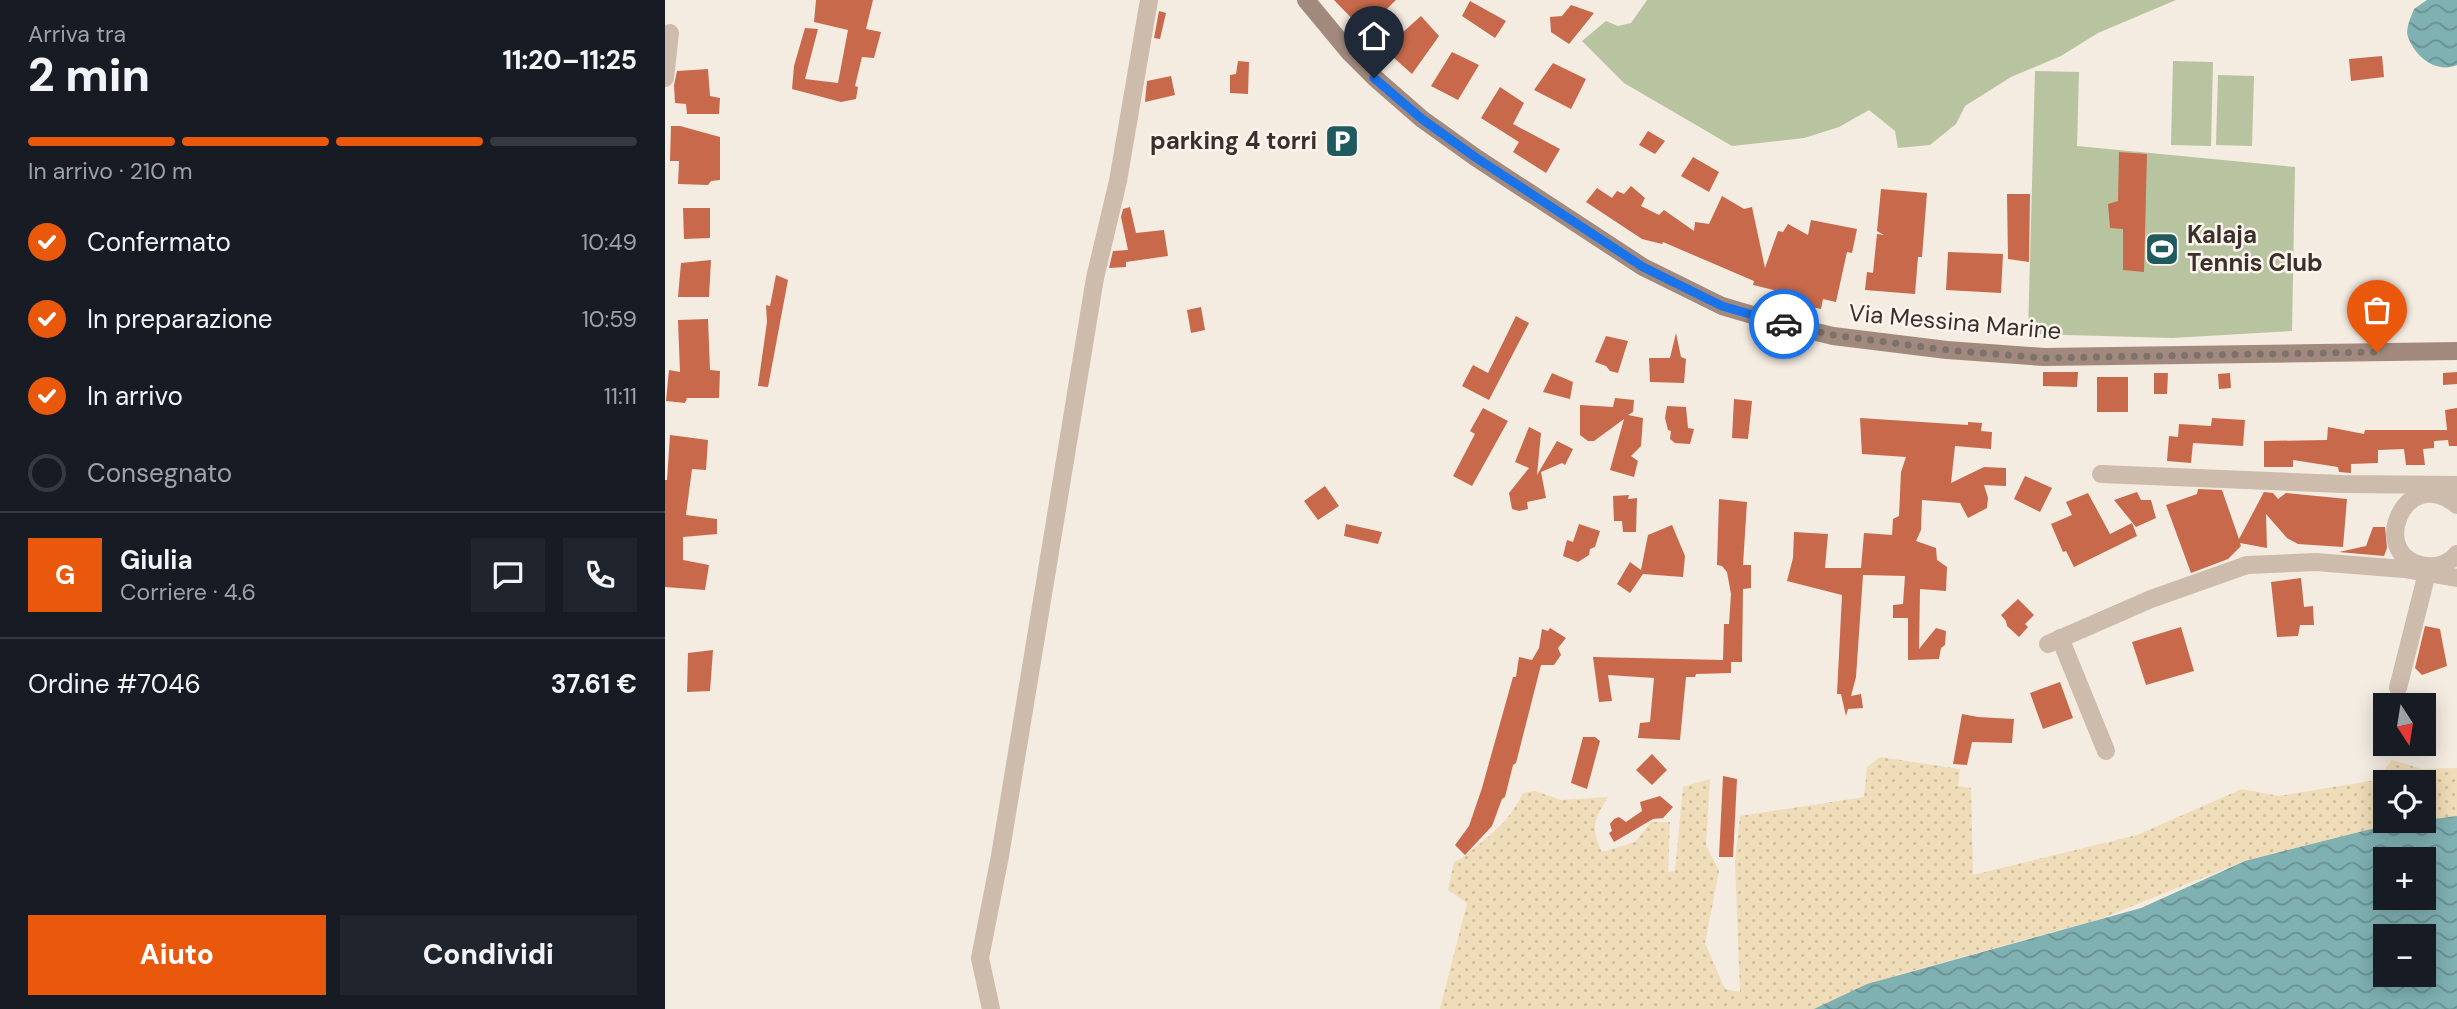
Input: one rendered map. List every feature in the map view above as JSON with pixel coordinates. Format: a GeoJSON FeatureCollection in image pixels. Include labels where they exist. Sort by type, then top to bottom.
{"type":"FeatureCollection","features":[{"type":"Feature","properties":{"kind":"main road","name":"Via Messina Marine"},"geometry":{"type":"LineString","coordinates":[[1306,0],[1374,78],[1422,119],[1643,267],[1722,306],[1833,335],[1947,350],[2044,358],[2457,351]]}},
{"type":"Feature","properties":{"kind":"street"},"geometry":{"type":"LineString","coordinates":[[991,1009],[980,958],[1000,856],[1095,278],[1118,181],[1149,0]]}},
{"type":"Feature","properties":{"kind":"street"},"geometry":{"type":"LineString","coordinates":[[665,78],[670,33]]}},
{"type":"Feature","properties":{"kind":"street"},"geometry":{"type":"LineString","coordinates":[[2101,474],[2457,485]]}},
{"type":"Feature","properties":{"kind":"street"},"geometry":{"type":"LineString","coordinates":[[2400,484],[2404,506]]}},
{"type":"Feature","properties":{"kind":"street"},"geometry":{"type":"LineString","coordinates":[[2401,563],[2394,532],[2396,518],[2404,506],[2413,498],[2425,494],[2438,495],[2457,505]]}},
{"type":"Feature","properties":{"kind":"street"},"geometry":{"type":"LineString","coordinates":[[2401,563],[2427,573],[2454,577],[2456,556]]}},
{"type":"Feature","properties":{"kind":"street"},"geometry":{"type":"LineString","coordinates":[[2106,751],[2054,641],[2151,599],[2248,565],[2316,562],[2401,563],[2430,567],[2443,565],[2456,556]]}},
{"type":"Feature","properties":{"kind":"street"},"geometry":{"type":"LineString","coordinates":[[2398,688],[2427,573]]}},
{"type":"Feature","properties":{"kind":"green space"},"geometry":{"type":"Polygon","coordinates":[[[1647,0],[2176,0],[2098,33],[2061,56],[2011,77],[1965,106],[1956,124],[1930,145],[1898,148],[1895,131],[1869,110],[1839,127],[1804,138],[1732,146],[1624,83],[1582,41],[1606,21],[1618,26],[1631,23],[1647,0]]]}},
{"type":"Feature","properties":{"kind":"green space"},"geometry":{"type":"Polygon","coordinates":[[[2173,61],[2213,62],[2211,146],[2171,145],[2173,61]]]}},
{"type":"Feature","properties":{"kind":"green space","name":"Kalaja Tennis Club"},"geometry":{"type":"Polygon","coordinates":[[[2035,71],[2079,72],[2077,146],[2295,167],[2292,331],[2172,338],[2028,334],[2035,71]]]}},
{"type":"Feature","properties":{"kind":"green space"},"geometry":{"type":"Polygon","coordinates":[[[2218,75],[2254,76],[2252,146],[2216,145],[2218,75]]]}},
{"type":"Feature","properties":{"kind":"sand"},"geometry":{"type":"Polygon","coordinates":[[[1880,757],[1960,769],[1958,786],[1971,788],[1973,875],[2137,835],[2242,789],[2279,796],[2373,780],[2373,833],[2390,833],[2242,862],[2100,919],[1897,975],[1818,1009],[1440,1009],[1467,903],[1448,890],[1454,862],[1496,830],[1523,793],[1535,791],[1561,800],[1608,797],[1595,823],[1602,852],[1635,842],[1651,822],[1670,822],[1668,872],[1675,871],[1683,787],[1710,779],[1706,845],[1719,871],[1705,943],[1725,989],[1740,992],[1735,863],[1740,816],[1864,797],[1867,767],[1880,757]]]}},
{"type":"Feature","properties":{"kind":"sand"},"geometry":{"type":"Polygon","coordinates":[[[2392,760],[2422,769],[2457,768],[2457,820],[2436,824],[2436,770],[2384,770],[2392,760]]]}},
{"type":"Feature","properties":{"kind":"water"},"geometry":{"type":"Polygon","coordinates":[[[2427,0],[2457,0],[2457,65],[2442,67],[2428,62],[2411,44],[2407,34],[2410,19],[2414,9],[2427,0]]]}},
{"type":"Feature","properties":{"kind":"water"},"geometry":{"type":"Polygon","coordinates":[[[2457,816],[2457,1009],[1814,1009],[1867,984],[2141,908],[2245,861],[2373,829],[2373,833],[2436,833],[2436,819],[2457,816]]]}},
{"type":"Feature","properties":{"kind":"building"},"geometry":{"type":"Polygon","coordinates":[[[816,0],[873,0],[866,29],[881,32],[874,58],[862,57],[855,86],[858,87],[856,99],[841,102],[792,89],[794,66],[805,28],[818,29],[805,79],[838,83],[848,30],[814,22],[816,0]]]}},
{"type":"Feature","properties":{"kind":"building"},"geometry":{"type":"Polygon","coordinates":[[[1334,0],[1396,0],[1364,31],[1334,0]]]}},
{"type":"Feature","properties":{"kind":"building"},"geometry":{"type":"Polygon","coordinates":[[[1470,1],[1506,21],[1495,38],[1462,16],[1470,1]]]}},
{"type":"Feature","properties":{"kind":"building"},"geometry":{"type":"Polygon","coordinates":[[[1571,5],[1594,13],[1569,44],[1551,32],[1550,17],[1562,16],[1571,5]]]}},
{"type":"Feature","properties":{"kind":"building"},"geometry":{"type":"Polygon","coordinates":[[[1159,11],[1166,13],[1160,39],[1154,38],[1159,11]]]}},
{"type":"Feature","properties":{"kind":"building"},"geometry":{"type":"Polygon","coordinates":[[[1421,16],[1439,36],[1412,74],[1384,49],[1421,16]]]}},
{"type":"Feature","properties":{"kind":"building"},"geometry":{"type":"Polygon","coordinates":[[[1452,52],[1479,65],[1458,100],[1431,86],[1452,52]]]}},
{"type":"Feature","properties":{"kind":"building"},"geometry":{"type":"Polygon","coordinates":[[[2382,56],[2384,77],[2351,81],[2349,59],[2382,56]]]}},
{"type":"Feature","properties":{"kind":"building"},"geometry":{"type":"Polygon","coordinates":[[[1238,61],[1249,62],[1248,94],[1230,93],[1230,75],[1236,74],[1238,61]]]}},
{"type":"Feature","properties":{"kind":"building"},"geometry":{"type":"Polygon","coordinates":[[[1553,63],[1586,79],[1571,109],[1534,90],[1553,63]]]}},
{"type":"Feature","properties":{"kind":"building"},"geometry":{"type":"Polygon","coordinates":[[[708,69],[710,96],[720,98],[719,114],[687,114],[686,104],[675,103],[674,85],[677,71],[708,69]]]}},
{"type":"Feature","properties":{"kind":"building"},"geometry":{"type":"Polygon","coordinates":[[[1171,76],[1175,95],[1145,102],[1147,81],[1171,76]]]}},
{"type":"Feature","properties":{"kind":"building"},"geometry":{"type":"Polygon","coordinates":[[[1500,87],[1524,103],[1513,124],[1560,149],[1546,173],[1513,152],[1519,142],[1481,118],[1500,87]]]}},
{"type":"Feature","properties":{"kind":"building"},"geometry":{"type":"Polygon","coordinates":[[[671,126],[720,137],[720,180],[711,181],[708,185],[678,184],[679,161],[670,161],[671,126]]]}},
{"type":"Feature","properties":{"kind":"building"},"geometry":{"type":"Polygon","coordinates":[[[1648,131],[1665,141],[1655,154],[1639,145],[1648,131]]]}},
{"type":"Feature","properties":{"kind":"building"},"geometry":{"type":"Polygon","coordinates":[[[2119,152],[2147,154],[2144,272],[2123,270],[2123,229],[2110,228],[2108,204],[2118,201],[2119,152]]]}},
{"type":"Feature","properties":{"kind":"building"},"geometry":{"type":"Polygon","coordinates":[[[1693,157],[1719,172],[1709,192],[1681,176],[1693,157]]]}},
{"type":"Feature","properties":{"kind":"building"},"geometry":{"type":"Polygon","coordinates":[[[1631,186],[1645,198],[1641,206],[1659,215],[1664,210],[1694,231],[1695,222],[1709,224],[1722,196],[1744,209],[1752,207],[1765,268],[1778,231],[1783,232],[1788,224],[1808,235],[1811,220],[1857,229],[1852,253],[1847,252],[1836,302],[1823,299],[1821,309],[1776,299],[1778,291],[1753,285],[1754,281],[1663,242],[1662,244],[1642,239],[1586,202],[1597,188],[1612,198],[1617,191],[1624,194],[1631,186]]]}},
{"type":"Feature","properties":{"kind":"building"},"geometry":{"type":"Polygon","coordinates":[[[1881,189],[1927,193],[1922,257],[1918,257],[1915,294],[1865,290],[1867,272],[1873,273],[1877,234],[1884,235],[1877,231],[1881,189]]]}},
{"type":"Feature","properties":{"kind":"building"},"geometry":{"type":"Polygon","coordinates":[[[2007,194],[2030,194],[2029,262],[2008,259],[2007,194]]]}},
{"type":"Feature","properties":{"kind":"building"},"geometry":{"type":"Polygon","coordinates":[[[1130,207],[1136,233],[1164,230],[1168,256],[1126,262],[1126,267],[1109,268],[1113,251],[1128,250],[1121,217],[1123,209],[1130,207]]]}},
{"type":"Feature","properties":{"kind":"building"},"geometry":{"type":"Polygon","coordinates":[[[683,208],[710,208],[710,238],[684,239],[683,208]]]}},
{"type":"Feature","properties":{"kind":"building"},"geometry":{"type":"Polygon","coordinates":[[[1948,252],[2003,254],[2001,293],[1946,290],[1948,252]]]}},
{"type":"Feature","properties":{"kind":"building"},"geometry":{"type":"Polygon","coordinates":[[[711,260],[709,297],[678,297],[681,263],[711,260]]]}},
{"type":"Feature","properties":{"kind":"building"},"geometry":{"type":"Polygon","coordinates":[[[776,275],[788,280],[768,387],[758,386],[767,322],[766,305],[770,306],[776,275]]]}},
{"type":"Feature","properties":{"kind":"building"},"geometry":{"type":"Polygon","coordinates":[[[1201,307],[1205,330],[1191,333],[1187,310],[1201,307]]]}},
{"type":"Feature","properties":{"kind":"building"},"geometry":{"type":"Polygon","coordinates":[[[1516,316],[1529,323],[1489,400],[1462,386],[1473,365],[1488,373],[1516,316]]]}},
{"type":"Feature","properties":{"kind":"building"},"geometry":{"type":"Polygon","coordinates":[[[708,319],[710,370],[720,371],[719,398],[687,398],[685,403],[666,401],[669,370],[680,372],[678,320],[708,319]]]}},
{"type":"Feature","properties":{"kind":"building"},"geometry":{"type":"Polygon","coordinates":[[[1676,333],[1681,357],[1686,359],[1684,383],[1650,382],[1649,358],[1670,358],[1676,333]]]}},
{"type":"Feature","properties":{"kind":"building"},"geometry":{"type":"Polygon","coordinates":[[[1606,336],[1628,341],[1618,373],[1595,362],[1606,336]]]}},
{"type":"Feature","properties":{"kind":"building"},"geometry":{"type":"Polygon","coordinates":[[[2043,372],[2078,372],[2077,387],[2043,386],[2043,372]]]}},
{"type":"Feature","properties":{"kind":"building"},"geometry":{"type":"Polygon","coordinates":[[[2457,372],[2457,384],[2443,385],[2443,373],[2457,372]]]}},
{"type":"Feature","properties":{"kind":"building"},"geometry":{"type":"Polygon","coordinates":[[[1552,373],[1573,382],[1570,399],[1543,392],[1552,373]]]}},
{"type":"Feature","properties":{"kind":"building"},"geometry":{"type":"Polygon","coordinates":[[[2154,373],[2168,373],[2167,394],[2154,394],[2154,373]]]}},
{"type":"Feature","properties":{"kind":"building"},"geometry":{"type":"Polygon","coordinates":[[[2230,373],[2231,388],[2219,389],[2218,374],[2230,373]]]}},
{"type":"Feature","properties":{"kind":"building"},"geometry":{"type":"Polygon","coordinates":[[[2097,377],[2128,377],[2128,412],[2097,412],[2097,377]]]}},
{"type":"Feature","properties":{"kind":"building"},"geometry":{"type":"Polygon","coordinates":[[[1615,398],[1634,400],[1633,412],[1628,415],[1643,418],[1641,446],[1631,456],[1638,461],[1634,477],[1610,470],[1624,419],[1594,441],[1588,441],[1580,435],[1580,405],[1613,407],[1615,398]]]}},
{"type":"Feature","properties":{"kind":"building"},"geometry":{"type":"Polygon","coordinates":[[[1734,399],[1752,401],[1748,439],[1732,438],[1734,399]]]}},
{"type":"Feature","properties":{"kind":"building"},"geometry":{"type":"Polygon","coordinates":[[[1667,406],[1686,407],[1688,428],[1694,429],[1690,444],[1675,443],[1670,439],[1671,431],[1668,430],[1665,418],[1667,406]]]}},
{"type":"Feature","properties":{"kind":"building"},"geometry":{"type":"Polygon","coordinates":[[[1483,408],[1508,421],[1472,486],[1453,476],[1475,434],[1470,431],[1483,408]]]}},
{"type":"Feature","properties":{"kind":"building"},"geometry":{"type":"Polygon","coordinates":[[[2457,408],[2457,446],[2449,446],[2448,440],[2434,441],[2434,448],[2423,449],[2425,465],[2406,465],[2404,449],[2378,450],[2378,463],[2351,464],[2351,473],[2339,472],[2338,467],[2293,460],[2293,467],[2264,467],[2264,441],[2327,440],[2328,427],[2364,434],[2365,430],[2447,430],[2445,410],[2457,408]]]}},
{"type":"Feature","properties":{"kind":"building"},"geometry":{"type":"Polygon","coordinates":[[[1860,418],[1968,425],[1968,422],[1982,423],[1981,431],[1992,432],[1991,449],[1955,446],[1951,483],[1984,467],[2006,468],[2006,486],[1984,485],[1988,498],[1987,508],[1968,518],[1960,503],[1922,500],[1921,530],[1916,541],[1936,548],[1937,560],[1947,567],[1946,591],[1920,589],[1919,649],[1936,628],[1946,631],[1945,645],[1941,648],[1939,659],[1908,660],[1908,618],[1893,618],[1893,605],[1903,604],[1905,576],[1863,575],[1856,677],[1851,696],[1861,694],[1863,708],[1848,709],[1846,716],[1841,694],[1837,694],[1842,595],[1787,581],[1793,558],[1794,532],[1828,534],[1825,568],[1861,568],[1864,533],[1892,535],[1893,519],[1899,516],[1901,472],[1906,457],[1862,454],[1860,418]]]}},
{"type":"Feature","properties":{"kind":"building"},"geometry":{"type":"Polygon","coordinates":[[[2212,418],[2245,420],[2243,446],[2193,443],[2191,463],[2167,461],[2169,436],[2178,437],[2179,424],[2211,426],[2212,418]]]}},
{"type":"Feature","properties":{"kind":"building"},"geometry":{"type":"Polygon","coordinates":[[[1529,427],[1541,433],[1537,475],[1557,441],[1573,449],[1565,465],[1562,463],[1541,472],[1546,498],[1527,502],[1528,509],[1519,511],[1512,509],[1509,493],[1529,468],[1515,462],[1529,427]]]}},
{"type":"Feature","properties":{"kind":"building"},"geometry":{"type":"Polygon","coordinates":[[[670,435],[708,440],[706,470],[692,469],[686,515],[717,519],[717,534],[683,537],[683,560],[709,565],[705,590],[665,587],[665,480],[670,435]]]}},
{"type":"Feature","properties":{"kind":"building"},"geometry":{"type":"Polygon","coordinates":[[[2025,476],[2052,488],[2040,512],[2014,499],[2025,476]]]}},
{"type":"Feature","properties":{"kind":"building"},"geometry":{"type":"Polygon","coordinates":[[[1325,486],[1339,506],[1318,520],[1304,501],[1325,486]]]}},
{"type":"Feature","properties":{"kind":"building"},"geometry":{"type":"Polygon","coordinates":[[[2198,489],[2222,490],[2239,539],[2264,492],[2273,493],[2278,499],[2286,493],[2347,499],[2343,547],[2298,544],[2287,538],[2266,514],[2267,548],[2240,543],[2241,546],[2228,559],[2191,573],[2166,505],[2197,494],[2198,489]]]}},
{"type":"Feature","properties":{"kind":"building"},"geometry":{"type":"Polygon","coordinates":[[[2137,492],[2141,500],[2151,500],[2156,518],[2136,527],[2114,500],[2137,492]]]}},
{"type":"Feature","properties":{"kind":"building"},"geometry":{"type":"Polygon","coordinates":[[[2088,493],[2110,534],[2132,523],[2137,536],[2074,567],[2066,551],[2063,552],[2051,524],[2072,515],[2066,502],[2088,493]]]}},
{"type":"Feature","properties":{"kind":"building"},"geometry":{"type":"Polygon","coordinates":[[[1629,495],[1628,499],[1637,498],[1636,532],[1623,532],[1622,521],[1614,521],[1613,496],[1629,495]]]}},
{"type":"Feature","properties":{"kind":"building"},"geometry":{"type":"Polygon","coordinates":[[[1719,499],[1747,502],[1743,565],[1751,565],[1751,588],[1743,589],[1742,662],[1731,662],[1731,673],[1696,674],[1695,677],[1686,677],[1680,740],[1638,738],[1640,723],[1650,722],[1654,678],[1608,675],[1612,701],[1599,702],[1593,657],[1723,660],[1724,624],[1729,624],[1731,594],[1727,572],[1717,565],[1719,499]]]}},
{"type":"Feature","properties":{"kind":"building"},"geometry":{"type":"Polygon","coordinates":[[[1346,524],[1382,532],[1378,544],[1344,536],[1346,524]]]}},
{"type":"Feature","properties":{"kind":"building"},"geometry":{"type":"Polygon","coordinates":[[[1579,524],[1600,531],[1595,547],[1578,562],[1563,556],[1567,540],[1573,542],[1579,524]]]}},
{"type":"Feature","properties":{"kind":"building"},"geometry":{"type":"Polygon","coordinates":[[[1672,525],[1685,556],[1683,577],[1643,574],[1630,593],[1617,584],[1630,562],[1641,570],[1648,535],[1672,525]]]}},
{"type":"Feature","properties":{"kind":"building"},"geometry":{"type":"Polygon","coordinates":[[[2373,527],[2385,527],[2387,548],[2384,556],[2339,552],[2366,546],[2373,527]]]}},
{"type":"Feature","properties":{"kind":"building"},"geometry":{"type":"Polygon","coordinates":[[[2301,578],[2304,607],[2313,606],[2314,625],[2300,625],[2298,636],[2277,637],[2271,582],[2301,578]]]}},
{"type":"Feature","properties":{"kind":"building"},"geometry":{"type":"Polygon","coordinates":[[[2018,599],[2034,615],[2025,624],[2028,627],[2019,637],[2007,626],[2001,615],[2018,599]]]}},
{"type":"Feature","properties":{"kind":"building"},"geometry":{"type":"Polygon","coordinates":[[[2425,626],[2440,629],[2447,666],[2422,675],[2415,668],[2425,626]]]}},
{"type":"Feature","properties":{"kind":"building"},"geometry":{"type":"Polygon","coordinates":[[[2181,627],[2194,671],[2146,685],[2132,642],[2181,627]]]}},
{"type":"Feature","properties":{"kind":"building"},"geometry":{"type":"Polygon","coordinates":[[[1550,628],[1566,638],[1558,648],[1561,655],[1554,665],[1541,665],[1505,797],[1492,826],[1465,855],[1455,845],[1469,826],[1482,788],[1513,677],[1516,677],[1519,657],[1532,660],[1539,648],[1542,629],[1548,631],[1550,628]]]}},
{"type":"Feature","properties":{"kind":"building"},"geometry":{"type":"Polygon","coordinates":[[[713,650],[710,691],[687,692],[688,653],[713,650]]]}},
{"type":"Feature","properties":{"kind":"building"},"geometry":{"type":"Polygon","coordinates":[[[2060,682],[2073,718],[2043,729],[2030,693],[2060,682]]]}},
{"type":"Feature","properties":{"kind":"building"},"geometry":{"type":"Polygon","coordinates":[[[1962,714],[2014,719],[2012,743],[1972,742],[1967,765],[1953,764],[1962,714]]]}},
{"type":"Feature","properties":{"kind":"building"},"geometry":{"type":"Polygon","coordinates":[[[1583,737],[1595,737],[1600,741],[1587,789],[1571,783],[1583,737]]]}},
{"type":"Feature","properties":{"kind":"building"},"geometry":{"type":"Polygon","coordinates":[[[1652,754],[1667,770],[1652,785],[1636,770],[1652,754]]]}},
{"type":"Feature","properties":{"kind":"building"},"geometry":{"type":"Polygon","coordinates":[[[1723,776],[1737,779],[1733,857],[1719,857],[1723,776]]]}},
{"type":"Feature","properties":{"kind":"building"},"geometry":{"type":"Polygon","coordinates":[[[1660,796],[1673,807],[1663,818],[1653,819],[1614,842],[1609,833],[1612,831],[1610,824],[1614,819],[1619,817],[1626,822],[1642,811],[1640,802],[1660,796]]]}},
{"type":"Feature","properties":{"kind":"way so far"},"geometry":{"type":"LineString","coordinates":[[1784,324],[1833,335],[1947,350],[2044,358],[2377,352]]}},
{"type":"Feature","properties":{"kind":"place","name":"parking 4 torri"},"geometry":{"type":"Point","coordinates":[1342,141]}},
{"type":"Feature","properties":{"kind":"place","name":"Kalaja Tennis Club"},"geometry":{"type":"Point","coordinates":[2162,249]}},
{"type":"Feature","properties":{"kind":"route"},"geometry":{"type":"LineString","coordinates":[[1374,78],[1422,119],[1475,157],[1643,267],[1722,306],[1784,324]]}}]}
